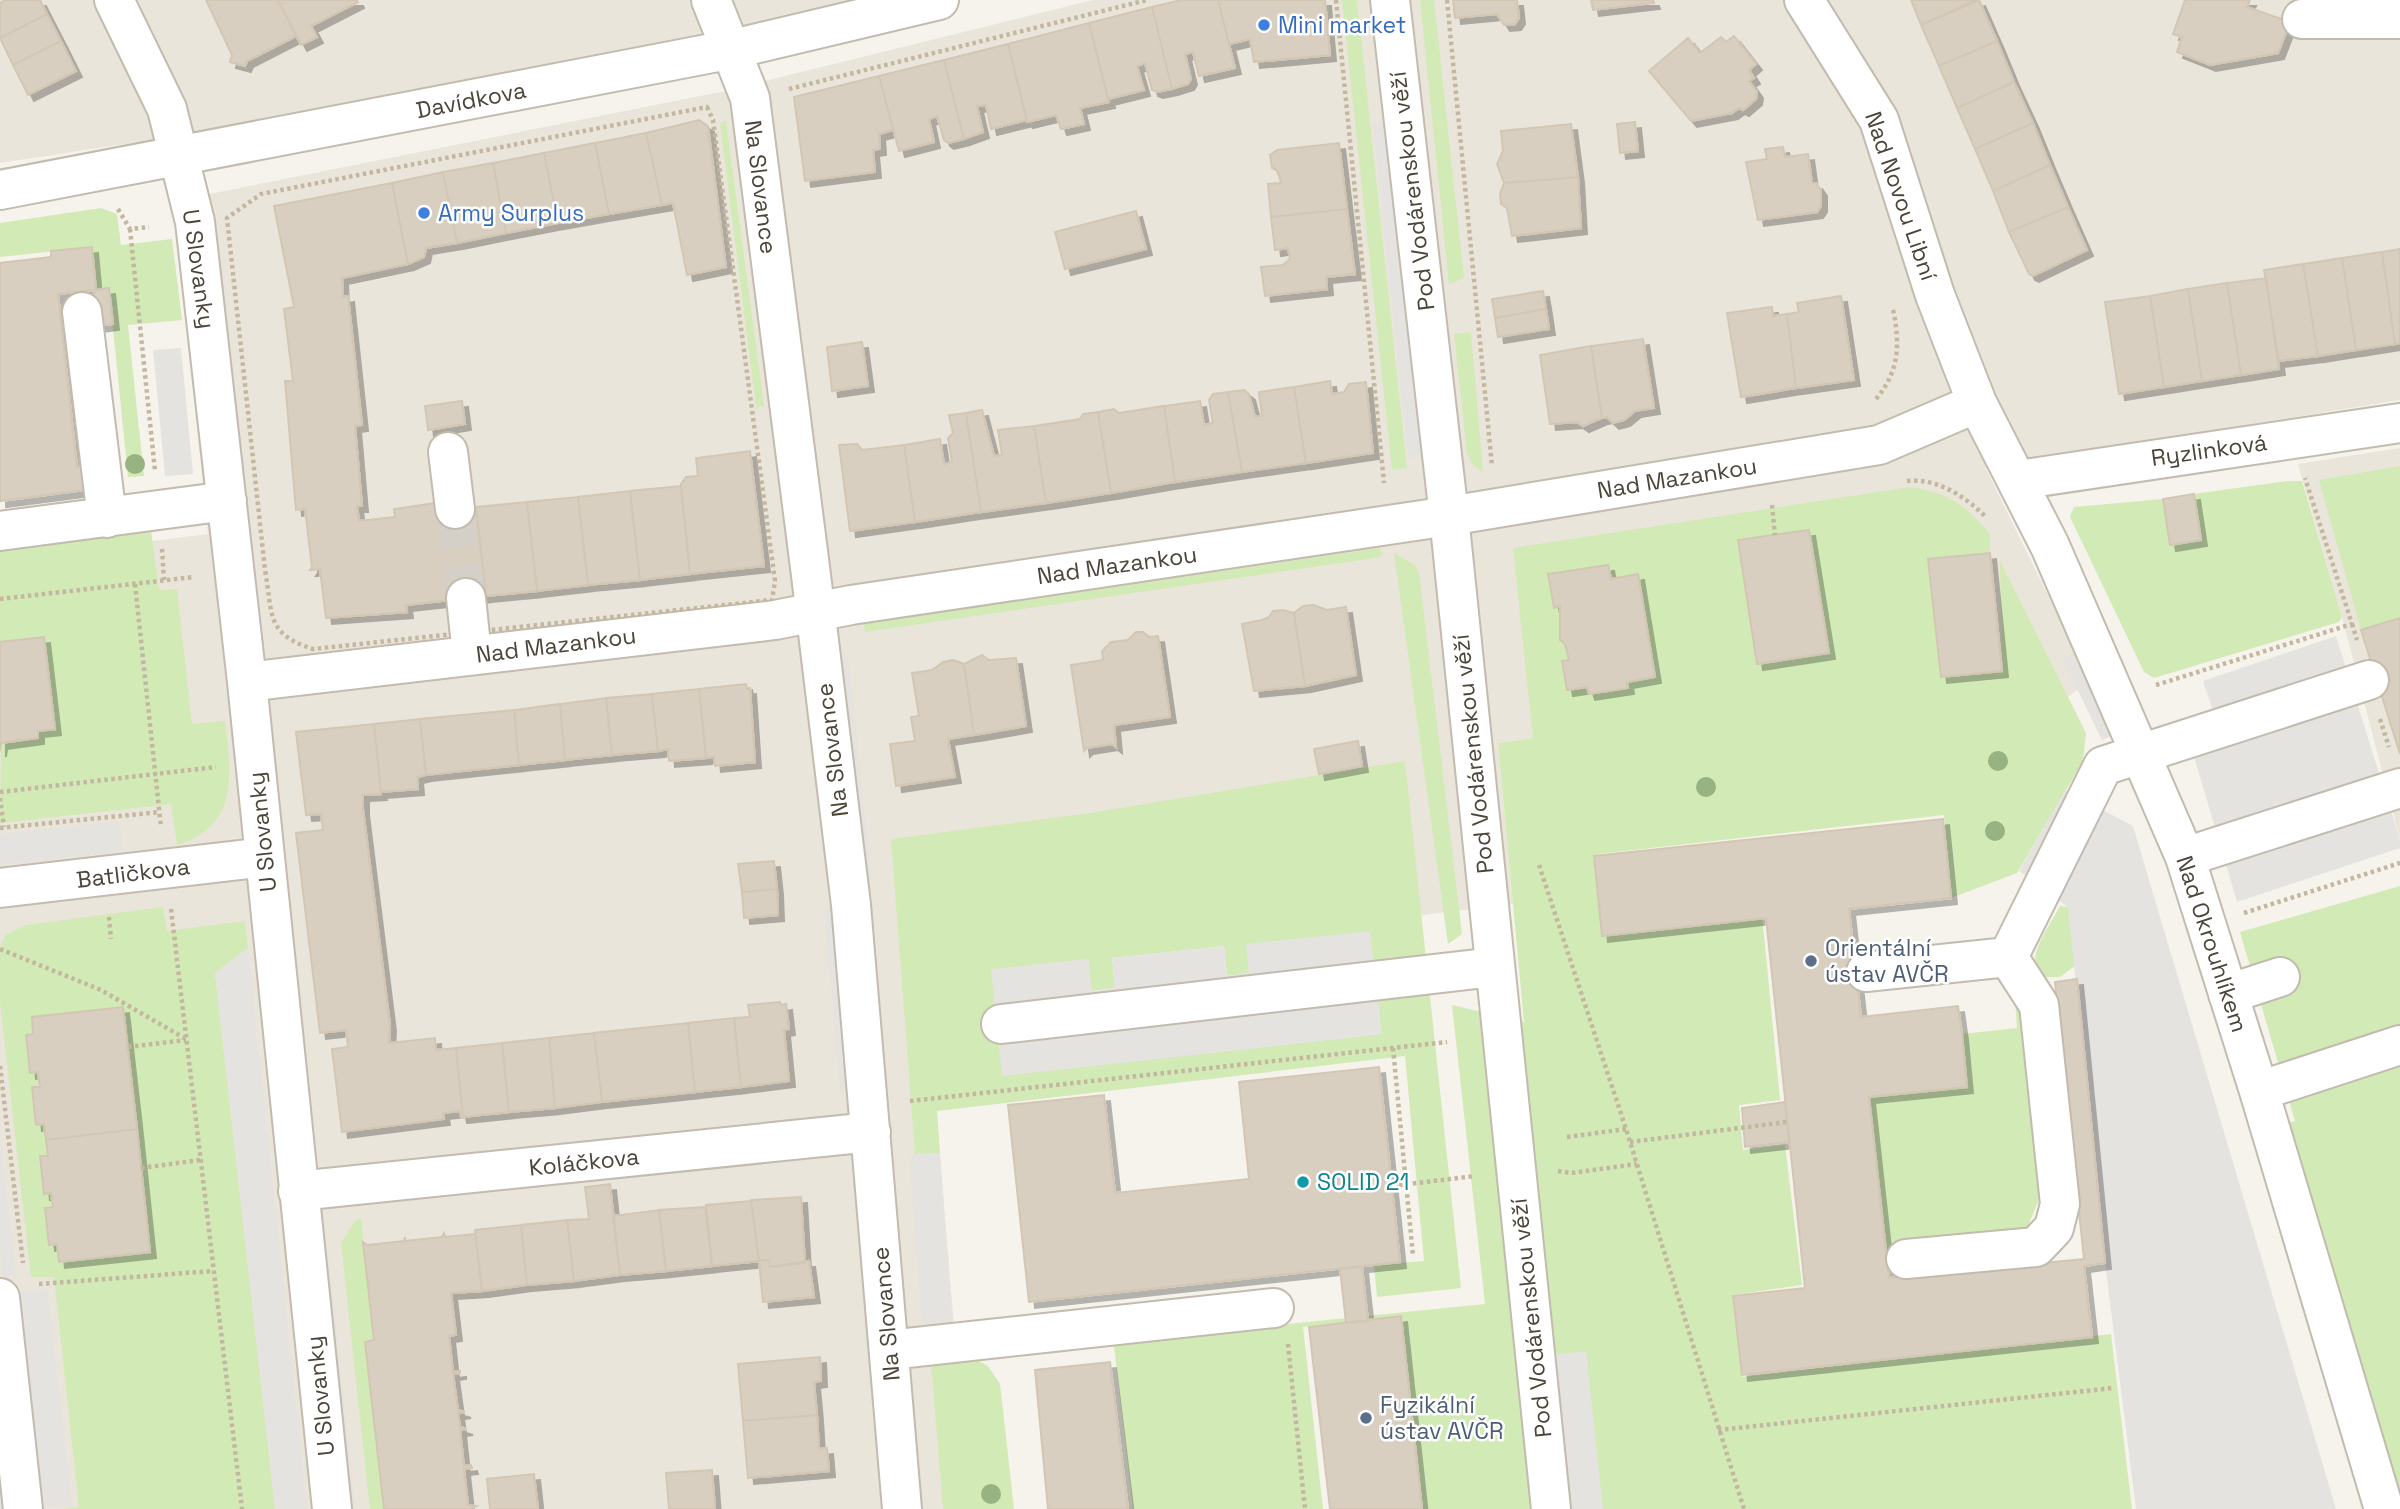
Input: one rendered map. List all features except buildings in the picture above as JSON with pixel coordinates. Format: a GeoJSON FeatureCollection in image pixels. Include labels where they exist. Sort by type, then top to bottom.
{"type":"FeatureCollection","features":[{"type":"Feature","properties":{"kind":"street","name":"U Slovanky"},"geometry":{"type":"LineString","coordinates":[[114,0],[167,109],[195,222],[247,682],[332,1509]]}},
{"type":"Feature","properties":{"kind":"street","name":"Na Slovance"},"geometry":{"type":"LineString","coordinates":[[711,0],[733,49],[750,98],[815,611],[851,905],[902,1509]]}},
{"type":"Feature","properties":{"kind":"street","name":"Davídkova"},"geometry":{"type":"LineString","coordinates":[[0,190],[733,49],[939,0]]}},
{"type":"Feature","properties":{"kind":"street","name":"Pod Vodárenskou věží"},"geometry":{"type":"LineString","coordinates":[[1390,0],[1449,516],[1551,1509]]}},
{"type":"Feature","properties":{"kind":"street","name":"Nad Novou Libní"},"geometry":{"type":"LineString","coordinates":[[1804,0],[1879,120],[1935,295],[1977,402]]}},
{"type":"Feature","properties":{"kind":"street"},"geometry":{"type":"LineString","coordinates":[[2302,19],[2400,19]]}},
{"type":"Feature","properties":{"kind":"street"},"geometry":{"type":"LineString","coordinates":[[82,312],[107,518]]}},
{"type":"Feature","properties":{"kind":"street","name":"Nad Mazankou"},"geometry":{"type":"LineString","coordinates":[[247,682],[469,629],[775,620],[815,611],[1449,516],[1879,445],[1977,402]]}},
{"type":"Feature","properties":{"kind":"street","name":"Nad Okrouhlíkem"},"geometry":{"type":"LineString","coordinates":[[1977,402],[2018,480],[2143,753],[2185,857],[2259,1091],[2384,1509]]}},
{"type":"Feature","properties":{"kind":"street","name":"Ryzlinková"},"geometry":{"type":"LineString","coordinates":[[2018,480],[2400,423]]}},
{"type":"Feature","properties":{"kind":"street"},"geometry":{"type":"LineString","coordinates":[[448,452],[455,509]]}},
{"type":"Feature","properties":{"kind":"street"},"geometry":{"type":"LineString","coordinates":[[0,531],[227,501]]}},
{"type":"Feature","properties":{"kind":"street"},"geometry":{"type":"LineString","coordinates":[[2008,957],[2103,766],[2369,680]]}},
{"type":"Feature","properties":{"kind":"street"},"geometry":{"type":"LineString","coordinates":[[2185,857],[2400,788]]}},
{"type":"Feature","properties":{"kind":"street","name":"Batličkova"},"geometry":{"type":"LineString","coordinates":[[0,888],[265,857]]}},
{"type":"Feature","properties":{"kind":"street"},"geometry":{"type":"LineString","coordinates":[[1866,972],[2008,957]]}},
{"type":"Feature","properties":{"kind":"street"},"geometry":{"type":"LineString","coordinates":[[1906,1259],[2036,1247],[2054,1228],[2060,1204],[2039,1005],[2008,957]]}},
{"type":"Feature","properties":{"kind":"street"},"geometry":{"type":"LineString","coordinates":[[1001,1024],[1494,967]]}},
{"type":"Feature","properties":{"kind":"street"},"geometry":{"type":"LineString","coordinates":[[2228,994],[2280,977]]}},
{"type":"Feature","properties":{"kind":"street"},"geometry":{"type":"LineString","coordinates":[[2259,1091],[2400,1045]]}},
{"type":"Feature","properties":{"kind":"street","name":"Koláčkova"},"geometry":{"type":"LineString","coordinates":[[298,1191],[869,1118]]}},
{"type":"Feature","properties":{"kind":"street"},"geometry":{"type":"LineString","coordinates":[[17,1285],[23,1509]]}},
{"type":"Feature","properties":{"kind":"street"},"geometry":{"type":"LineString","coordinates":[[890,1350],[1274,1308]]}},
{"type":"Feature","properties":{"kind":"path"},"geometry":{"type":"LineString","coordinates":[[789,89],[1147,0]]}},
{"type":"Feature","properties":{"kind":"path"},"geometry":{"type":"LineString","coordinates":[[1336,0],[1384,486]]}},
{"type":"Feature","properties":{"kind":"path"},"geometry":{"type":"LineString","coordinates":[[1447,0],[1492,468],[1506,466]]}},
{"type":"Feature","properties":{"kind":"path"},"geometry":{"type":"LineString","coordinates":[[785,79],[790,103]]}},
{"type":"Feature","properties":{"kind":"path"},"geometry":{"type":"LineString","coordinates":[[707,107],[713,120],[775,581],[772,600],[469,629],[313,649],[287,641],[274,624],[265,570],[228,218],[261,194],[707,107]]}},
{"type":"Feature","properties":{"kind":"path"},"geometry":{"type":"LineString","coordinates":[[130,229],[156,482]]}},
{"type":"Feature","properties":{"kind":"path"},"geometry":{"type":"LineString","coordinates":[[1873,402],[1889,380],[1898,360],[1898,335],[1892,306]]}},
{"type":"Feature","properties":{"kind":"path"},"geometry":{"type":"LineString","coordinates":[[2146,688],[2352,624],[2304,474]]}},
{"type":"Feature","properties":{"kind":"path"},"geometry":{"type":"LineString","coordinates":[[1898,481],[1922,480],[1964,496],[1993,523]]}},
{"type":"Feature","properties":{"kind":"path"},"geometry":{"type":"LineString","coordinates":[[1759,503],[1772,500],[1775,535]]}},
{"type":"Feature","properties":{"kind":"path"},"geometry":{"type":"LineString","coordinates":[[0,599],[202,576]]}},
{"type":"Feature","properties":{"kind":"path"},"geometry":{"type":"LineString","coordinates":[[135,584],[242,1509]]}},
{"type":"Feature","properties":{"kind":"path"},"geometry":{"type":"LineString","coordinates":[[160,812],[2,827],[0,795],[255,762]]}},
{"type":"Feature","properties":{"kind":"path"},"geometry":{"type":"LineString","coordinates":[[2239,915],[2400,863]]}},
{"type":"Feature","properties":{"kind":"path"},"geometry":{"type":"LineString","coordinates":[[1539,865],[1626,1129],[1744,1509]]}},
{"type":"Feature","properties":{"kind":"path"},"geometry":{"type":"LineString","coordinates":[[108,909],[111,939]]}},
{"type":"Feature","properties":{"kind":"path"},"geometry":{"type":"LineString","coordinates":[[0,949],[101,990],[156,1019],[186,1040]]}},
{"type":"Feature","properties":{"kind":"path"},"geometry":{"type":"LineString","coordinates":[[128,1047],[186,1040]]}},
{"type":"Feature","properties":{"kind":"path"},"geometry":{"type":"LineString","coordinates":[[869,1118],[1447,1042]]}},
{"type":"Feature","properties":{"kind":"path"},"geometry":{"type":"LineString","coordinates":[[1393,1048],[1413,1256]]}},
{"type":"Feature","properties":{"kind":"path"},"geometry":{"type":"LineString","coordinates":[[0,1066],[17,1285],[213,1271]]}},
{"type":"Feature","properties":{"kind":"path"},"geometry":{"type":"LineString","coordinates":[[1630,1142],[1787,1122]]}},
{"type":"Feature","properties":{"kind":"path"},"geometry":{"type":"LineString","coordinates":[[1567,1138],[1626,1129]]}},
{"type":"Feature","properties":{"kind":"path"},"geometry":{"type":"LineString","coordinates":[[141,1168],[200,1160]]}},
{"type":"Feature","properties":{"kind":"path"},"geometry":{"type":"LineString","coordinates":[[1548,1170],[1571,1173],[1637,1164]]}},
{"type":"Feature","properties":{"kind":"path"},"geometry":{"type":"LineString","coordinates":[[1392,1186],[1483,1175]]}},
{"type":"Feature","properties":{"kind":"path"},"geometry":{"type":"LineString","coordinates":[[1288,1343],[1305,1509]]}},
{"type":"Feature","properties":{"kind":"path"},"geometry":{"type":"LineString","coordinates":[[1718,1430],[2113,1388]]}},
{"type":"Feature","properties":{"kind":"shaded area"},"geometry":{"type":"Polygon","coordinates":[[[0,0],[864,0],[701,41],[144,141],[0,163],[0,0]]]}},
{"type":"Feature","properties":{"kind":"shaded area"},"geometry":{"type":"Polygon","coordinates":[[[1093,0],[2400,0],[2400,400],[1985,467],[2090,681],[2069,696],[1876,718],[1641,723],[1498,743],[1513,904],[922,976],[934,1082],[969,1509],[0,1509],[0,560],[208,534],[174,201],[725,91],[1093,0]]]}},
{"type":"Feature","properties":{"kind":"shaded area"},"geometry":{"type":"Polygon","coordinates":[[[1386,121],[1421,457],[1408,458],[1373,122],[1386,121]]]}},
{"type":"Feature","properties":{"kind":"shaded area"},"geometry":{"type":"Polygon","coordinates":[[[181,348],[193,474],[165,476],[153,350],[181,348]]]}},
{"type":"Feature","properties":{"kind":"shaded area"},"geometry":{"type":"Polygon","coordinates":[[[2400,448],[2400,840],[2342,617],[2298,464],[2400,448]]]}},
{"type":"Feature","properties":{"kind":"shaded area"},"geometry":{"type":"Polygon","coordinates":[[[2336,636],[2400,840],[2400,848],[2237,902],[2184,723],[2214,714],[2203,681],[2336,636]]]}},
{"type":"Feature","properties":{"kind":"shaded area"},"geometry":{"type":"Polygon","coordinates":[[[2082,650],[2119,733],[2102,740],[2062,658],[2082,650]]]}},
{"type":"Feature","properties":{"kind":"shaded area"},"geometry":{"type":"Polygon","coordinates":[[[837,656],[848,656],[872,880],[861,880],[837,656]]]}},
{"type":"Feature","properties":{"kind":"shaded area"},"geometry":{"type":"Polygon","coordinates":[[[2065,790],[2133,826],[2336,1509],[2136,1509],[2105,1263],[2068,907],[2019,871],[2065,790]]]}},
{"type":"Feature","properties":{"kind":"shaded area"},"geometry":{"type":"Polygon","coordinates":[[[119,821],[123,851],[0,865],[0,834],[119,821]]]}},
{"type":"Feature","properties":{"kind":"shaded area"},"geometry":{"type":"Polygon","coordinates":[[[824,909],[840,909],[853,1089],[840,1090],[824,909]]]}},
{"type":"Feature","properties":{"kind":"shaded area"},"geometry":{"type":"Polygon","coordinates":[[[1370,931],[1382,1034],[1002,1076],[991,969],[1088,959],[1092,991],[1115,988],[1112,958],[1224,946],[1227,976],[1249,973],[1246,944],[1370,931]]]}},
{"type":"Feature","properties":{"kind":"shaded area"},"geometry":{"type":"Polygon","coordinates":[[[248,948],[307,1509],[275,1509],[215,973],[248,948]]]}},
{"type":"Feature","properties":{"kind":"shaded area"},"geometry":{"type":"Polygon","coordinates":[[[0,1141],[16,1276],[3,1278],[0,1251],[0,1141]]]}},
{"type":"Feature","properties":{"kind":"shaded area"},"geometry":{"type":"Polygon","coordinates":[[[940,1153],[952,1321],[922,1324],[909,1155],[940,1153]]]}},
{"type":"Feature","properties":{"kind":"shaded area"},"geometry":{"type":"Polygon","coordinates":[[[329,1258],[355,1509],[342,1509],[315,1262],[329,1258]]]}},
{"type":"Feature","properties":{"kind":"shaded area"},"geometry":{"type":"Polygon","coordinates":[[[47,1289],[72,1505],[0,1509],[0,1294],[47,1289]]]}},
{"type":"Feature","properties":{"kind":"shaded area"},"geometry":{"type":"Polygon","coordinates":[[[1586,1351],[1603,1509],[1551,1509],[1534,1357],[1586,1351]]]}},
{"type":"Feature","properties":{"kind":"green space"},"geometry":{"type":"Polygon","coordinates":[[[1342,0],[1357,0],[1407,468],[1392,470],[1342,0]]]}},
{"type":"Feature","properties":{"kind":"green space"},"geometry":{"type":"Polygon","coordinates":[[[1420,0],[1434,0],[1464,278],[1449,284],[1420,0]]]}},
{"type":"Feature","properties":{"kind":"green space"},"geometry":{"type":"Polygon","coordinates":[[[726,121],[764,406],[756,407],[720,123],[726,121]]]}},
{"type":"Feature","properties":{"kind":"green space"},"geometry":{"type":"Polygon","coordinates":[[[101,208],[117,214],[121,245],[172,239],[182,320],[128,325],[144,476],[128,477],[109,289],[96,290],[92,247],[0,257],[0,223],[101,208]]]}},
{"type":"Feature","properties":{"kind":"green space"},"geometry":{"type":"Polygon","coordinates":[[[1471,332],[1483,472],[1474,466],[1467,454],[1454,334],[1471,332]]]}},
{"type":"Feature","properties":{"kind":"green space"},"geometry":{"type":"Polygon","coordinates":[[[2400,466],[2400,618],[2361,630],[2319,480],[2400,466]]]}},
{"type":"Feature","properties":{"kind":"green space"},"geometry":{"type":"Polygon","coordinates":[[[2302,481],[2342,617],[2339,622],[2154,678],[2144,672],[2070,517],[2074,507],[2163,499],[2171,545],[2201,540],[2194,494],[2302,481]]]}},
{"type":"Feature","properties":{"kind":"green space"},"geometry":{"type":"Polygon","coordinates":[[[1910,487],[1945,496],[1973,515],[1990,534],[1990,553],[1929,560],[1941,677],[2002,671],[2000,561],[2086,733],[2083,761],[2017,873],[1951,898],[1944,815],[1598,854],[1608,930],[1762,915],[1780,1100],[1739,1105],[1743,1150],[1785,1145],[1802,1285],[1732,1295],[1742,1377],[2111,1334],[2132,1509],[1423,1509],[1402,1316],[1303,1327],[1323,1509],[1133,1509],[1114,1346],[975,1359],[988,1366],[1000,1384],[1014,1509],[943,1509],[931,1363],[951,1358],[1485,1304],[1452,1005],[1524,1022],[1498,743],[1533,738],[1513,548],[1910,487]],[[1809,530],[1738,541],[1758,664],[1829,652],[1809,530]],[[1608,565],[1548,575],[1553,607],[1560,606],[1560,639],[1565,644],[1569,660],[1562,661],[1567,690],[1587,687],[1589,694],[1628,688],[1627,682],[1655,677],[1638,574],[1611,579],[1608,565]]]}},
{"type":"Feature","properties":{"kind":"green space"},"geometry":{"type":"Polygon","coordinates":[[[151,530],[159,590],[177,589],[192,724],[225,721],[229,779],[227,796],[221,811],[212,825],[197,836],[177,845],[171,804],[0,823],[1,743],[38,739],[38,731],[55,728],[44,637],[0,642],[0,547],[151,530]]]}},
{"type":"Feature","properties":{"kind":"green space"},"geometry":{"type":"Polygon","coordinates":[[[1380,548],[1382,557],[865,632],[864,623],[1380,548]]]}},
{"type":"Feature","properties":{"kind":"green space"},"geometry":{"type":"Polygon","coordinates":[[[1394,553],[1415,565],[1419,573],[1462,934],[1448,944],[1394,553]]]}},
{"type":"Feature","properties":{"kind":"green space"},"geometry":{"type":"Polygon","coordinates":[[[1405,761],[1461,1288],[1377,1297],[1374,1265],[1424,1261],[1405,1056],[937,1111],[940,1153],[915,1154],[891,839],[1090,813],[1405,761]],[[1247,945],[1249,973],[1227,976],[1224,946],[1112,958],[1115,988],[1091,991],[1088,959],[1002,1075],[1381,1034],[1247,945]]]}},
{"type":"Feature","properties":{"kind":"green space"},"geometry":{"type":"Polygon","coordinates":[[[2400,886],[2400,1491],[2286,1124],[2295,1121],[2240,932],[2400,886]]]}},
{"type":"Feature","properties":{"kind":"green space"},"geometry":{"type":"Polygon","coordinates":[[[2060,906],[2068,907],[2076,965],[2060,977],[2039,977],[2035,969],[2037,951],[2060,906]]]}},
{"type":"Feature","properties":{"kind":"green space"},"geometry":{"type":"Polygon","coordinates":[[[163,907],[167,931],[245,921],[248,948],[215,973],[275,1509],[64,1509],[79,1507],[54,1277],[31,1277],[0,1001],[0,948],[5,935],[26,925],[163,907]],[[123,1008],[32,1017],[40,1087],[32,1088],[36,1124],[44,1124],[48,1156],[40,1157],[44,1193],[51,1193],[53,1207],[45,1209],[49,1245],[57,1244],[59,1261],[150,1252],[123,1008]]]}},
{"type":"Feature","properties":{"kind":"green space"},"geometry":{"type":"Polygon","coordinates":[[[2025,996],[2046,1182],[2028,1226],[2009,1237],[1886,1250],[1869,1097],[1967,1087],[1962,1034],[2017,1028],[2015,997],[2025,996]]]}},
{"type":"Feature","properties":{"kind":"green space"},"geometry":{"type":"Polygon","coordinates":[[[361,1218],[374,1340],[365,1342],[384,1509],[370,1509],[341,1243],[355,1221],[361,1218]]]}},
{"type":"Feature","properties":{"kind":"tunnel"},"geometry":{"type":"LineString","coordinates":[[455,509],[466,598]]}},
{"type":"Feature","properties":{"kind":"place","name":"Mini market"},"geometry":{"type":"Point","coordinates":[1264,25]}},
{"type":"Feature","properties":{"kind":"place","name":"Army Surplus"},"geometry":{"type":"Point","coordinates":[424,213]}},
{"type":"Feature","properties":{"kind":"place","name":"Orientální ústav AVČR"},"geometry":{"type":"Point","coordinates":[1811,961]}},
{"type":"Feature","properties":{"kind":"place","name":"SOLID 21"},"geometry":{"type":"Point","coordinates":[1303,1182]}},
{"type":"Feature","properties":{"kind":"place","name":"Fyzikální ústav AVČR"},"geometry":{"type":"Point","coordinates":[1366,1418]}}]}
